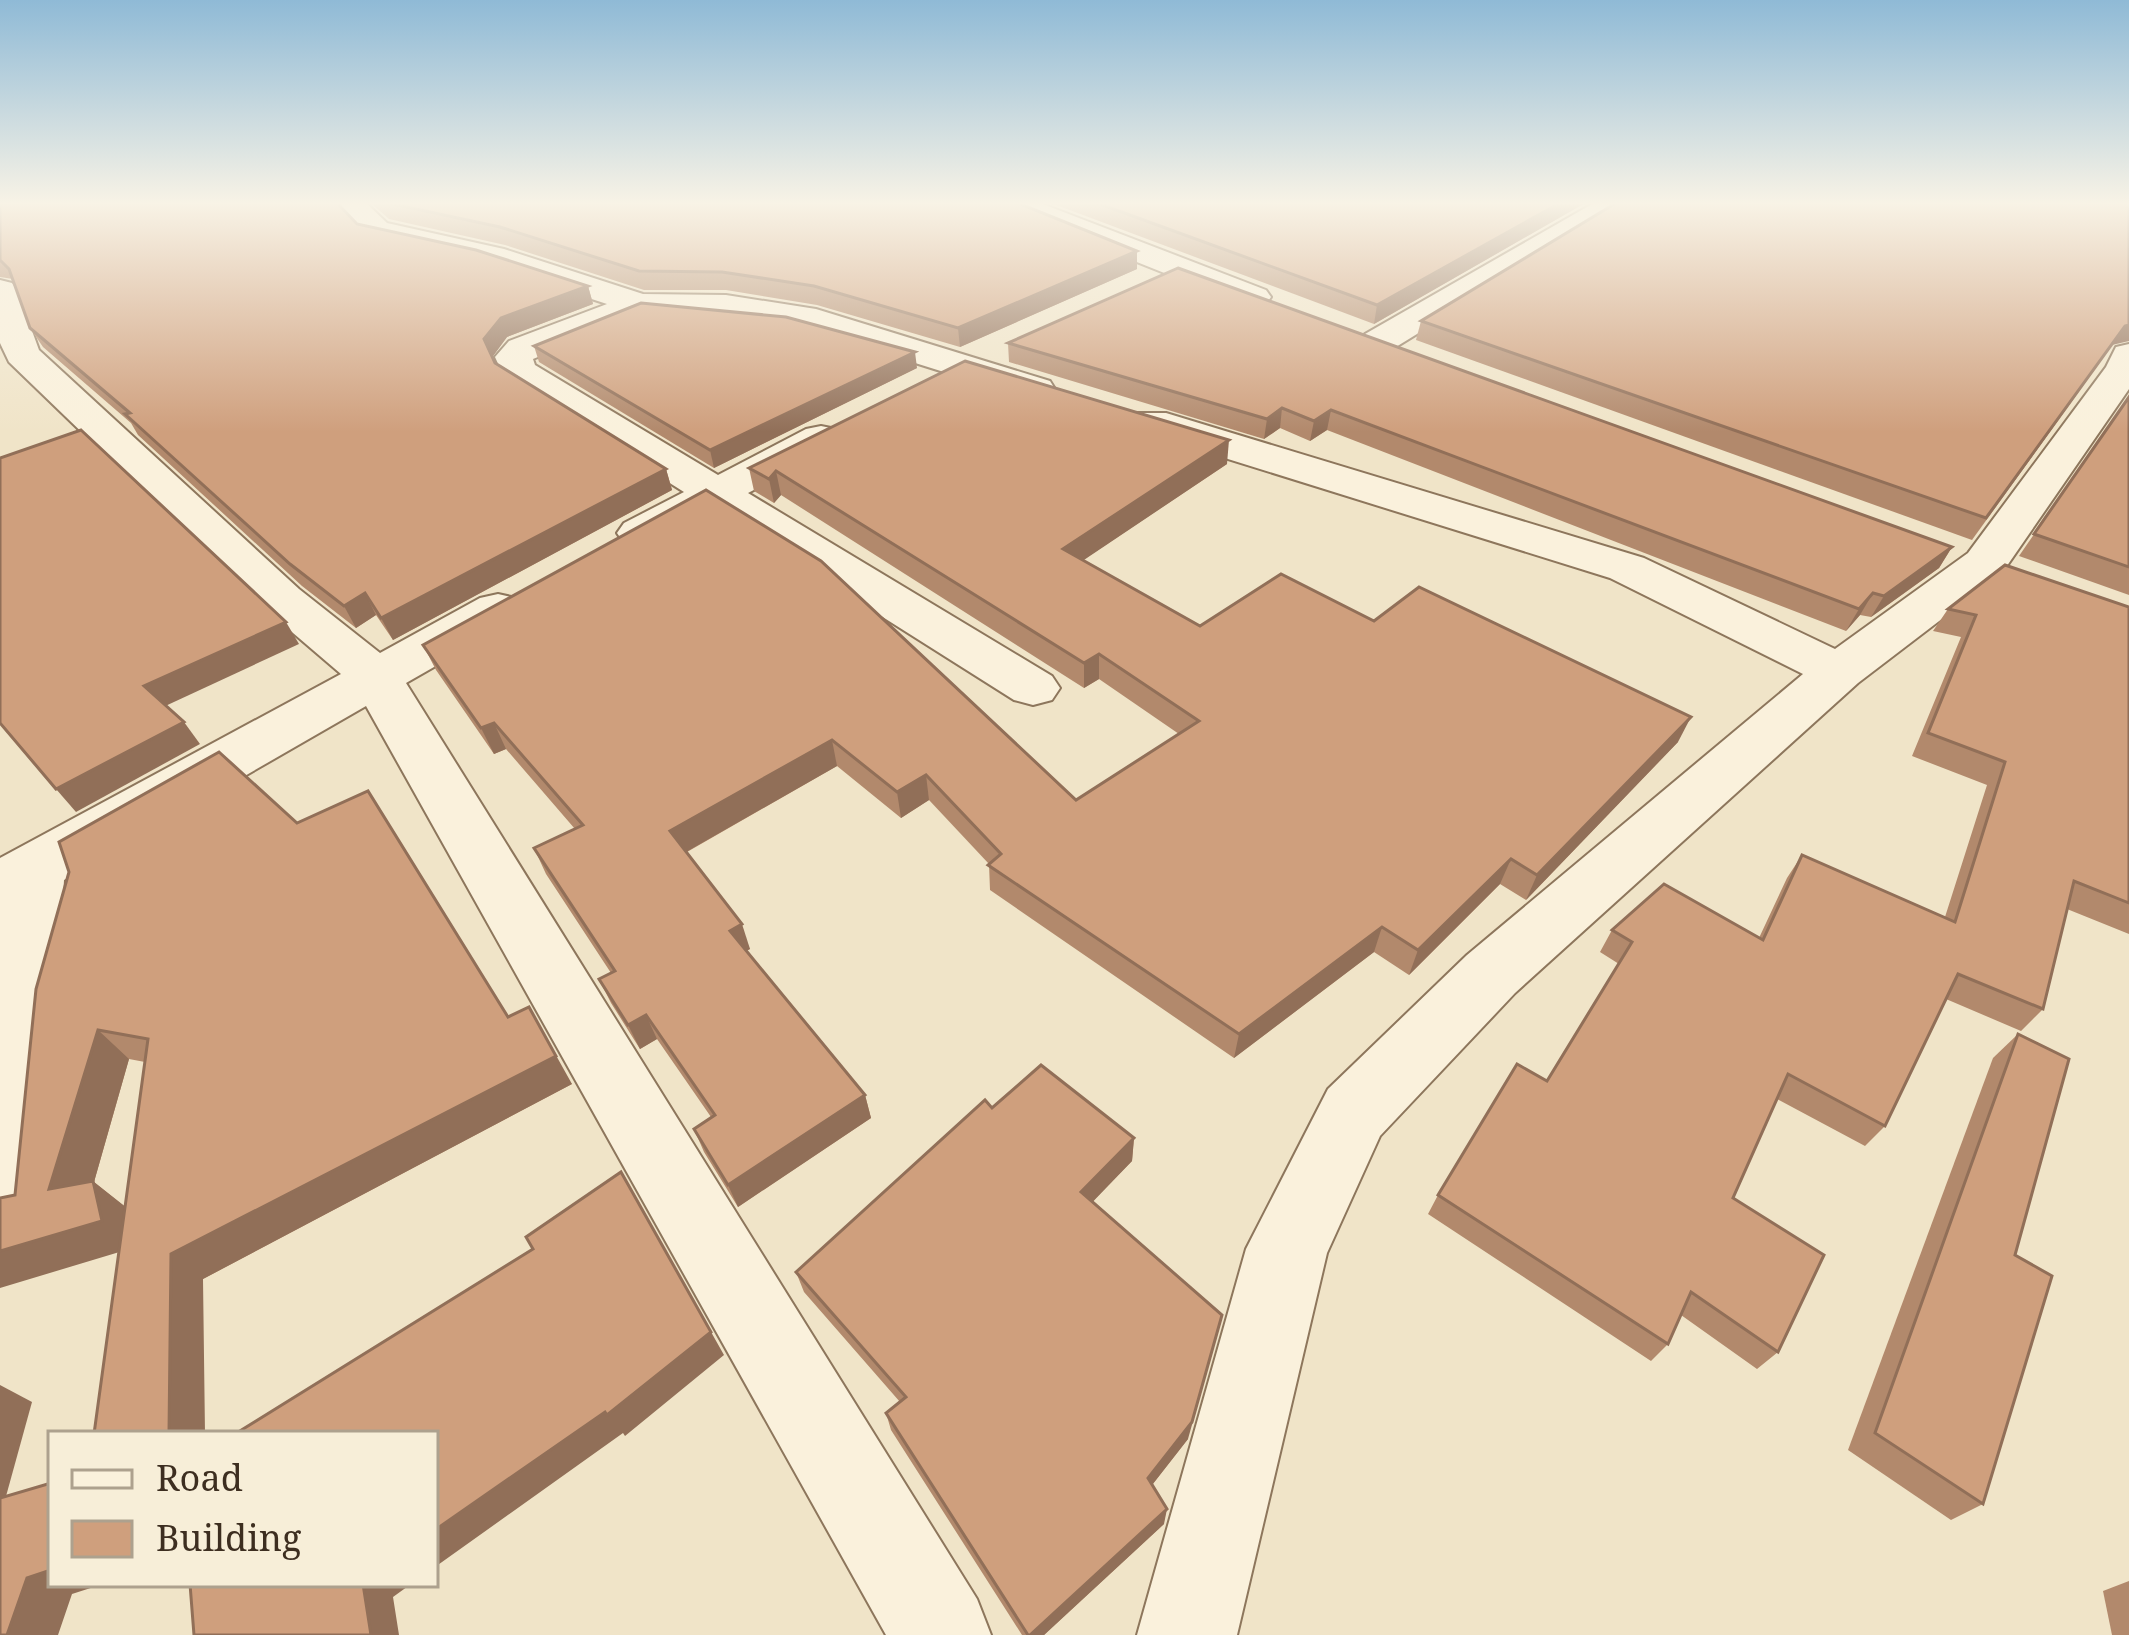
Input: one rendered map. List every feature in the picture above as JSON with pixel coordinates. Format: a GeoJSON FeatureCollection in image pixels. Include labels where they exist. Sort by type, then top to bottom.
{"type":"FeatureCollection","features":[{"type":"Feature","properties":{"kind":"street"},"geometry":{"type":"LineString","coordinates":[[564,279],[640,304],[726,304],[816,320],[1068,398]]}},
{"type":"Feature","properties":{"kind":"street"},"geometry":{"type":"LineString","coordinates":[[1132,288],[1152,279]]}},
{"type":"Feature","properties":{"kind":"street"},"geometry":{"type":"LineString","coordinates":[[1205,279],[1288,309]]}},
{"type":"Feature","properties":{"kind":"street"},"geometry":{"type":"LineString","coordinates":[[1378,341],[1484,279]]}},
{"type":"Feature","properties":{"kind":"street"},"geometry":{"type":"LineString","coordinates":[[0,290],[22,354],[282,599],[375,675],[941,1635]]}},
{"type":"Feature","properties":{"kind":"street"},"geometry":{"type":"LineString","coordinates":[[640,304],[522,349],[514,357],[518,371],[1033,688]]}},
{"type":"Feature","properties":{"kind":"street"},"geometry":{"type":"LineString","coordinates":[[1333,326],[1423,358]]}},
{"type":"Feature","properties":{"kind":"street"},"geometry":{"type":"LineString","coordinates":[[596,556],[959,366],[1024,337]]}},
{"type":"Feature","properties":{"kind":"street"},"geometry":{"type":"LineString","coordinates":[[1187,1635],[1287,1249],[1354,1113],[1491,974],[1839,671],[1984,563],[2125,368],[2129,355]]}},
{"type":"Feature","properties":{"kind":"street"},"geometry":{"type":"LineString","coordinates":[[1111,410],[1627,568],[1839,671]]}},
{"type":"Feature","properties":{"kind":"street"},"geometry":{"type":"LineString","coordinates":[[0,1166],[13,1133],[16,878],[536,589]]}},
{"type":"Feature","properties":{"kind":"building"},"geometry":{"type":"Polygon","coordinates":[[[13,279],[567,279],[588,286],[501,318],[484,339],[495,363],[666,469],[381,618],[365,593],[344,606],[290,564],[125,414],[130,413],[30,328],[13,279]]]}},
{"type":"Feature","properties":{"kind":"building"},"geometry":{"type":"Polygon","coordinates":[[[770,279],[1071,279],[958,328],[814,286],[770,279]]]}},
{"type":"Feature","properties":{"kind":"building"},"geometry":{"type":"Polygon","coordinates":[[[1152,279],[1209,279],[1952,547],[1884,596],[1873,593],[1859,609],[1331,410],[1314,421],[1282,408],[1267,419],[1008,343],[1152,279]]]}},
{"type":"Feature","properties":{"kind":"building"},"geometry":{"type":"Polygon","coordinates":[[[1306,279],[1423,279],[1377,305],[1306,279]]]}},
{"type":"Feature","properties":{"kind":"building"},"geometry":{"type":"Polygon","coordinates":[[[1490,279],[2129,279],[2129,325],[1986,518],[1421,321],[1490,279]]]}},
{"type":"Feature","properties":{"kind":"building"},"geometry":{"type":"Polygon","coordinates":[[[641,303],[786,317],[915,352],[710,450],[534,346],[641,303]]]}},
{"type":"Feature","properties":{"kind":"building"},"geometry":{"type":"Polygon","coordinates":[[[965,361],[1229,440],[1063,549],[1200,626],[1281,574],[1374,621],[1419,587],[1691,717],[1537,875],[1511,859],[1418,950],[1382,927],[1239,1034],[988,865],[1001,854],[926,775],[897,792],[832,740],[670,831],[742,924],[730,931],[865,1095],[728,1185],[694,1129],[715,1115],[646,1015],[628,1025],[599,979],[615,971],[534,848],[583,825],[494,723],[481,728],[423,645],[706,490],[821,561],[1076,800],[1199,721],[1099,654],[1084,663],[776,471],[769,479],[749,468],[965,361]]]}},
{"type":"Feature","properties":{"kind":"building"},"geometry":{"type":"Polygon","coordinates":[[[2129,397],[2129,567],[2034,534],[2129,397]]]}},
{"type":"Feature","properties":{"kind":"building"},"geometry":{"type":"Polygon","coordinates":[[[81,430],[286,622],[144,686],[184,722],[56,789],[0,723],[0,458],[81,430]]]}},
{"type":"Feature","properties":{"kind":"building"},"geometry":{"type":"Polygon","coordinates":[[[2005,565],[2129,607],[2129,903],[2074,881],[2043,1009],[1958,974],[1885,1126],[1788,1074],[1733,1198],[1824,1255],[1778,1352],[1691,1292],[1668,1344],[1438,1195],[1517,1064],[1547,1081],[1632,942],[1612,930],[1664,884],[1763,940],[1802,855],[1955,922],[2005,762],[1928,733],[1976,615],[1948,609],[2005,565]]]}},
{"type":"Feature","properties":{"kind":"building"},"geometry":{"type":"Polygon","coordinates":[[[219,752],[297,823],[368,791],[508,1017],[529,1007],[556,1056],[171,1254],[169,1431],[94,1431],[148,1039],[98,1030],[49,1189],[93,1181],[102,1221],[0,1251],[0,1198],[15,1195],[36,989],[69,872],[59,842],[219,752]]]}},
{"type":"Feature","properties":{"kind":"building"},"geometry":{"type":"Polygon","coordinates":[[[2018,1034],[2069,1059],[2015,1255],[2052,1276],[1983,1504],[1875,1433],[2018,1034]]]}},
{"type":"Feature","properties":{"kind":"building"},"geometry":{"type":"Polygon","coordinates":[[[1041,1065],[1134,1138],[1081,1192],[1222,1315],[1192,1422],[1148,1478],[1167,1509],[1028,1635],[886,1413],[906,1397],[796,1272],[985,1100],[992,1108],[1041,1065]]]}},
{"type":"Feature","properties":{"kind":"building"},"geometry":{"type":"Polygon","coordinates":[[[621,1172],[711,1332],[607,1415],[605,1412],[438,1528],[438,1431],[240,1431],[533,1249],[526,1237],[621,1172]]]}},
{"type":"Feature","properties":{"kind":"building"},"geometry":{"type":"Polygon","coordinates":[[[48,1484],[48,1571],[27,1578],[7,1635],[0,1635],[0,1498],[48,1484]]]}},
{"type":"Feature","properties":{"kind":"building"},"geometry":{"type":"Polygon","coordinates":[[[190,1587],[363,1587],[371,1635],[194,1635],[190,1587]]]}}]}
